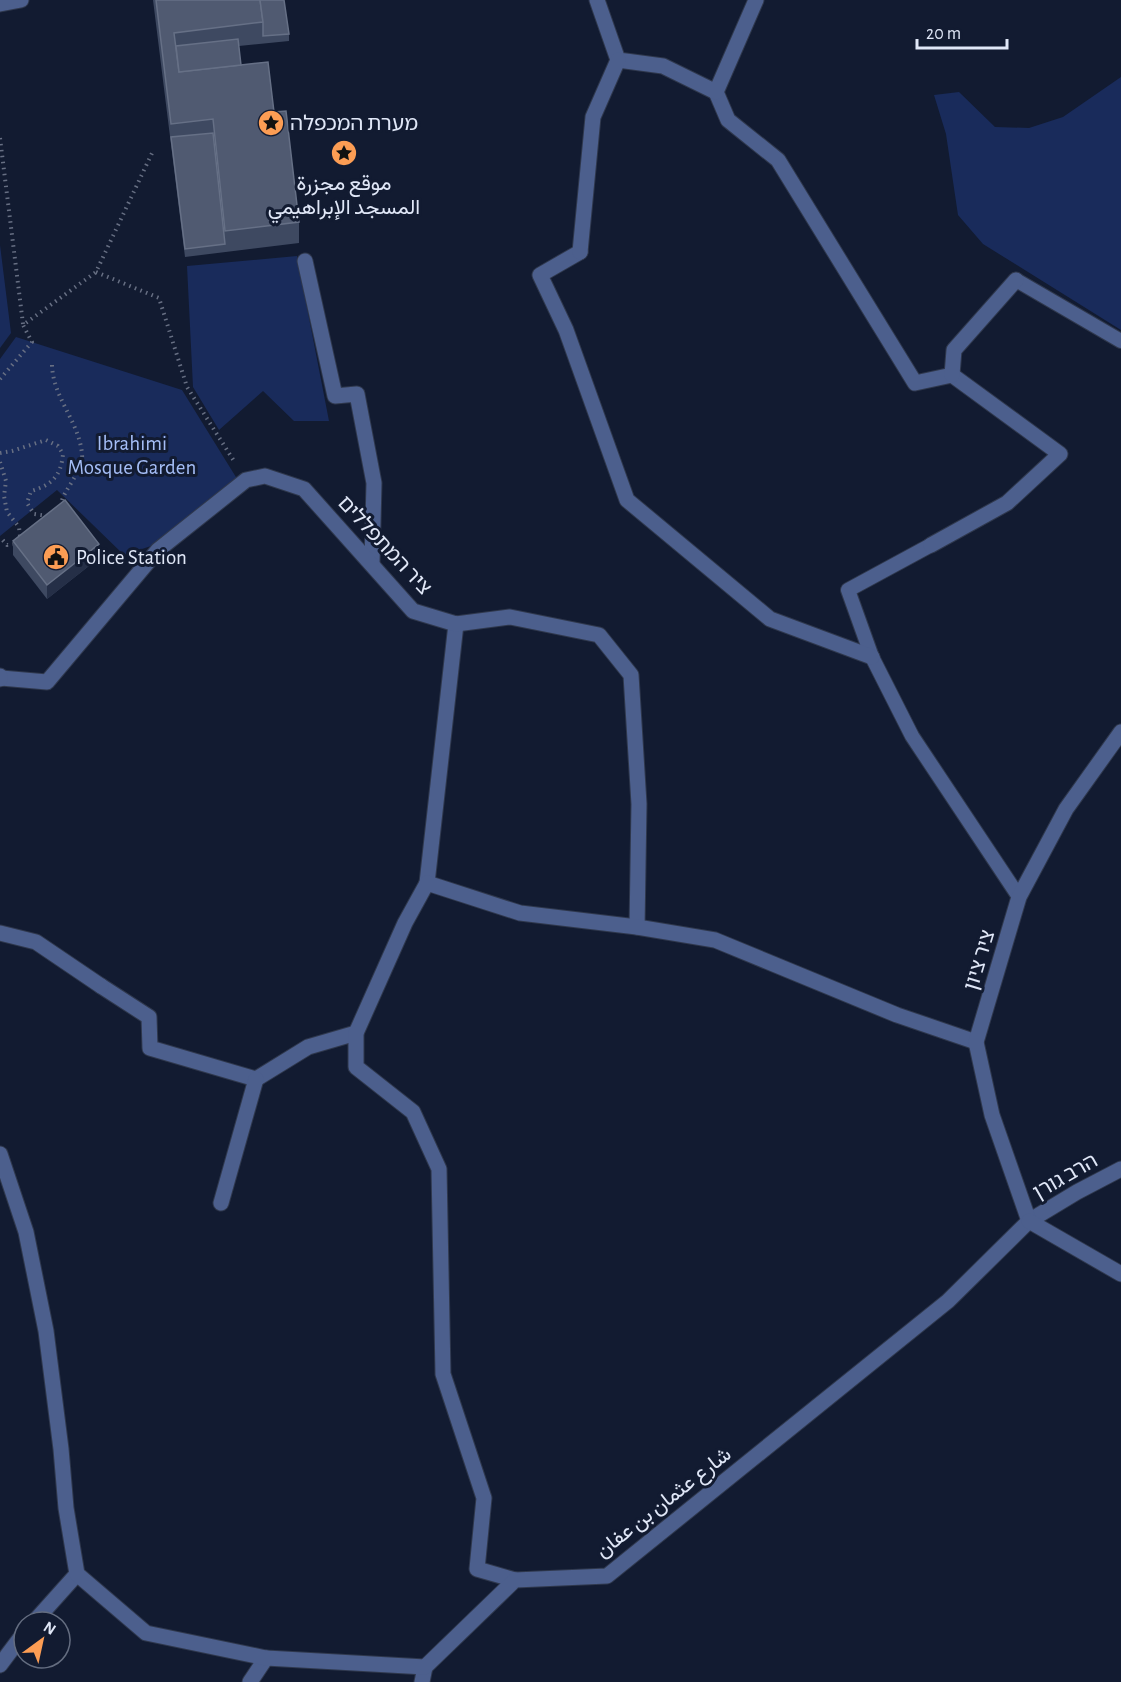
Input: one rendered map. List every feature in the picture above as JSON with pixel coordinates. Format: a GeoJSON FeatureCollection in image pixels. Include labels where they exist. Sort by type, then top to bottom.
{"type":"FeatureCollection","features":[{"type":"Feature","properties":{"kind":"street"},"geometry":{"type":"LineString","coordinates":[[0,4],[21,0]]}},
{"type":"Feature","properties":{"kind":"street"},"geometry":{"type":"LineString","coordinates":[[597,0],[618,60],[593,117],[580,252],[540,275],[566,330],[627,501],[770,619],[872,657]]}},
{"type":"Feature","properties":{"kind":"street"},"geometry":{"type":"LineString","coordinates":[[716,92],[756,0]]}},
{"type":"Feature","properties":{"kind":"street"},"geometry":{"type":"LineString","coordinates":[[618,60],[663,66],[716,92],[728,120],[778,160],[915,382],[952,375],[1060,454],[1007,503],[931,545]]}},
{"type":"Feature","properties":{"kind":"street"},"geometry":{"type":"LineString","coordinates":[[305,261],[335,396],[357,394],[374,483],[372,563]]}},
{"type":"Feature","properties":{"kind":"street"},"geometry":{"type":"LineString","coordinates":[[952,375],[954,350],[1016,280]]}},
{"type":"Feature","properties":{"kind":"street","name":"ציר המתפללים"},"geometry":{"type":"LineString","coordinates":[[246,480],[265,476],[304,489],[413,611],[456,624],[510,616],[599,635],[631,675],[639,804],[637,927]]}},
{"type":"Feature","properties":{"kind":"street"},"geometry":{"type":"LineString","coordinates":[[0,678],[47,682],[158,550],[246,480]]}},
{"type":"Feature","properties":{"kind":"street"},"geometry":{"type":"LineString","coordinates":[[221,1203],[256,1080],[308,1047],[356,1033],[405,923],[427,883],[456,624]]}},
{"type":"Feature","properties":{"kind":"street","name":"ציר ציון"},"geometry":{"type":"LineString","coordinates":[[1029,1221],[992,1115],[976,1042],[1019,897],[1066,809],[1121,732]]}},
{"type":"Feature","properties":{"kind":"street"},"geometry":{"type":"LineString","coordinates":[[427,883],[520,913],[637,927],[716,940],[897,1015],[976,1042]]}},
{"type":"Feature","properties":{"kind":"street"},"geometry":{"type":"LineString","coordinates":[[0,933],[36,942],[149,1017],[150,1047],[256,1080]]}},
{"type":"Feature","properties":{"kind":"street","name":"شارع عثمان بن عفان"},"geometry":{"type":"LineString","coordinates":[[356,1033],[356,1067],[413,1112],[440,1169],[443,1374],[484,1498],[477,1569],[515,1580],[607,1576],[948,1301],[1029,1221]]}},
{"type":"Feature","properties":{"kind":"street"},"geometry":{"type":"LineString","coordinates":[[0,1154],[26,1232],[42,1311],[54,1390],[66,1508],[77,1574],[146,1633],[266,1658],[423,1675],[515,1580]]}},
{"type":"Feature","properties":{"kind":"street","name":"הרב גורן"},"geometry":{"type":"LineString","coordinates":[[1029,1221],[1121,1169]]}},
{"type":"Feature","properties":{"kind":"street"},"geometry":{"type":"LineString","coordinates":[[1029,1221],[1121,1274]]}},
{"type":"Feature","properties":{"kind":"street"},"geometry":{"type":"LineString","coordinates":[[45,1610],[77,1574]]}},
{"type":"Feature","properties":{"kind":"street"},"geometry":{"type":"LineString","coordinates":[[0,1665],[12,1649]]}},
{"type":"Feature","properties":{"kind":"street"},"geometry":{"type":"LineString","coordinates":[[250,1682],[266,1658]]}},
{"type":"Feature","properties":{"kind":"lane"},"geometry":{"type":"LineString","coordinates":[[1016,280],[1121,341]]}},
{"type":"Feature","properties":{"kind":"lane"},"geometry":{"type":"LineString","coordinates":[[931,545],[849,590],[872,657],[912,736],[1019,897]]}},
{"type":"Feature","properties":{"kind":"path"},"geometry":{"type":"LineString","coordinates":[[0,138],[23,325],[32,342],[0,379]]}},
{"type":"Feature","properties":{"kind":"path"},"geometry":{"type":"LineString","coordinates":[[23,325],[96,272],[153,151]]}},
{"type":"Feature","properties":{"kind":"path"},"geometry":{"type":"LineString","coordinates":[[96,272],[159,298],[188,387],[246,480]]}},
{"type":"Feature","properties":{"kind":"path"},"geometry":{"type":"LineString","coordinates":[[0,453],[46,440],[58,446],[63,454],[61,468],[55,478],[43,487],[31,491],[27,503],[34,514],[51,517],[61,508],[61,501],[70,488],[83,456],[69,414],[52,378],[52,365]]}},
{"type":"Feature","properties":{"kind":"path"},"geometry":{"type":"LineString","coordinates":[[0,462],[6,481],[4,496],[7,512],[19,527],[20,536],[15,544],[7,544],[0,537]]}},
{"type":"Feature","properties":{"kind":"green space"},"geometry":{"type":"Polygon","coordinates":[[[1121,77],[1121,330],[983,244],[958,215],[946,134],[934,95],[959,92],[995,127],[1029,128],[1063,117],[1121,77]]]}},
{"type":"Feature","properties":{"kind":"green space"},"geometry":{"type":"Polygon","coordinates":[[[0,245],[11,333],[0,348],[0,245]]]}},
{"type":"Feature","properties":{"kind":"green space"},"geometry":{"type":"Polygon","coordinates":[[[297,256],[329,421],[294,421],[263,391],[219,430],[193,387],[187,266],[297,256]]]}},
{"type":"Feature","properties":{"kind":"green space","name":"Ibrahimi Mosque Garden"},"geometry":{"type":"Polygon","coordinates":[[[16,337],[182,390],[239,482],[151,546],[124,555],[57,490],[0,536],[0,359],[16,337]]]}},
{"type":"Feature","properties":{"kind":"building"},"geometry":{"type":"Polygon","coordinates":[[[156,0],[260,0],[263,22],[174,33],[179,72],[268,62],[274,112],[286,111],[299,222],[225,231],[213,119],[171,124],[156,0]]]}},
{"type":"Feature","properties":{"kind":"building"},"geometry":{"type":"Polygon","coordinates":[[[260,0],[284,0],[289,34],[263,36],[260,0]]]}},
{"type":"Feature","properties":{"kind":"building"},"geometry":{"type":"Polygon","coordinates":[[[238,39],[241,65],[179,72],[176,46],[238,39]]]}},
{"type":"Feature","properties":{"kind":"building"},"geometry":{"type":"Polygon","coordinates":[[[213,133],[225,244],[185,249],[171,137],[213,133]]]}},
{"type":"Feature","properties":{"kind":"building","name":"Police Station"},"geometry":{"type":"Polygon","coordinates":[[[65,500],[99,544],[47,585],[13,541],[65,500]]]}},
{"type":"Feature","properties":{"kind":"place","name":"מערת המכפלה"},"geometry":{"type":"Point","coordinates":[271,123]}},
{"type":"Feature","properties":{"kind":"place","name":"موقع مجزرة المسجد الإبراهيمي"},"geometry":{"type":"Point","coordinates":[344,153]}},
{"type":"Feature","properties":{"kind":"place","name":"Police Station"},"geometry":{"type":"Point","coordinates":[56,557]}}]}
